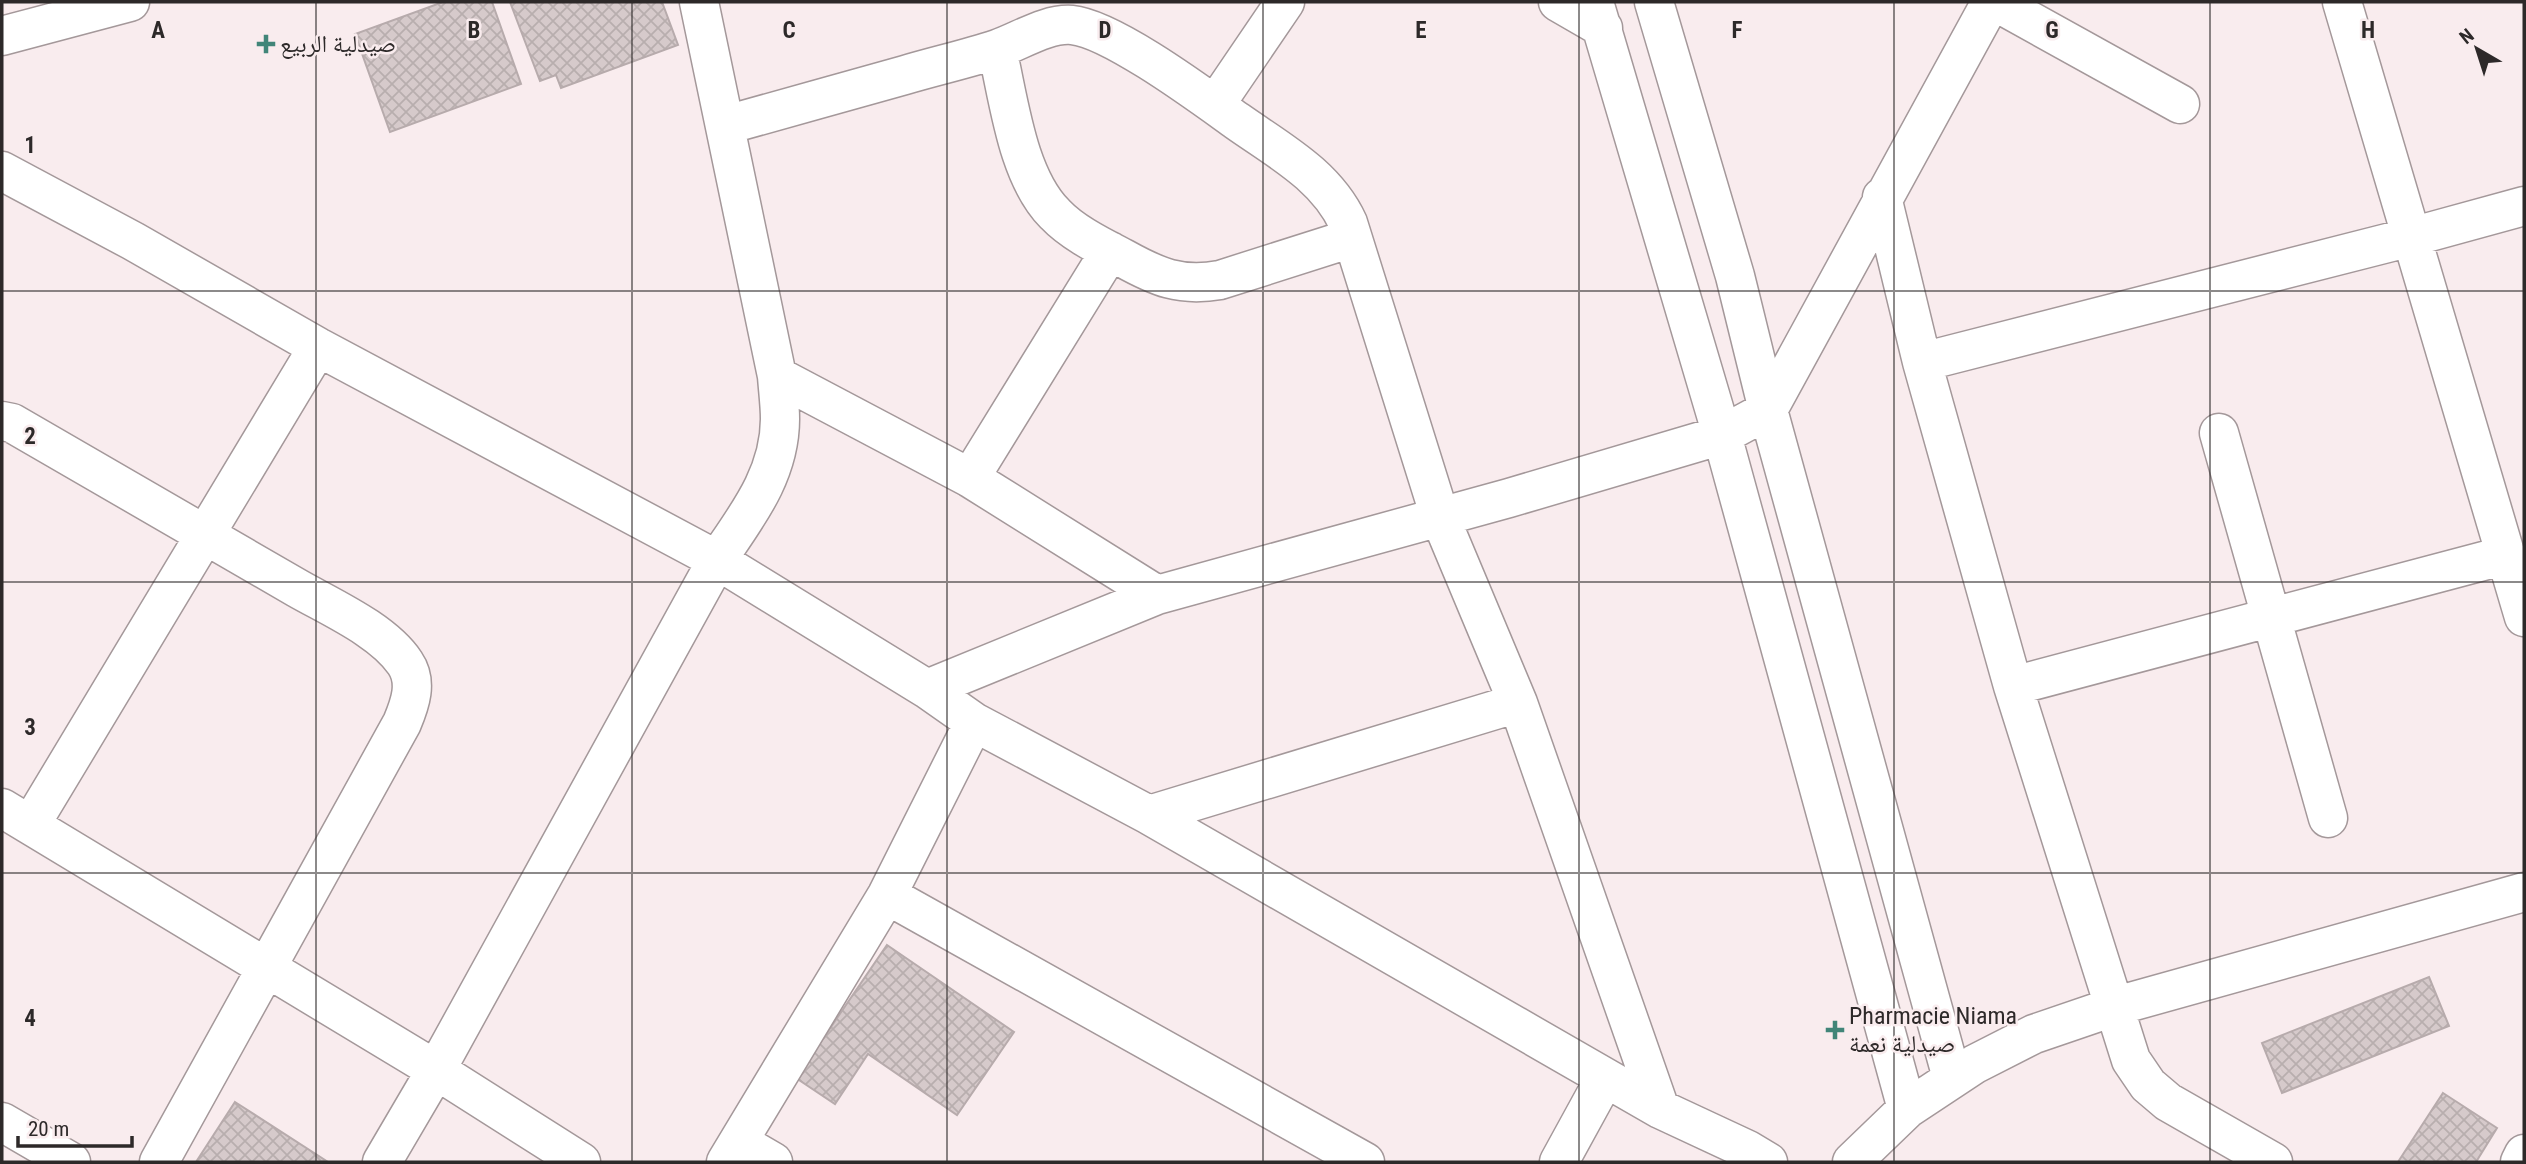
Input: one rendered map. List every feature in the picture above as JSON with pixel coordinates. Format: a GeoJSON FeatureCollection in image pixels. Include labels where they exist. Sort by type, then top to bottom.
{"type":"FeatureCollection","features":[{"type":"Feature","properties":{"kind":"street"},"geometry":{"type":"LineString","coordinates":[[2,36],[130,2]]}},
{"type":"Feature","properties":{"kind":"street"},"geometry":{"type":"LineString","coordinates":[[382,1162],[436,1070],[717,560],[760,497],[772,467],[780,421],[777,376],[699,2]]}},
{"type":"Feature","properties":{"kind":"street"},"geometry":{"type":"LineString","coordinates":[[1215,105],[1284,2]]}},
{"type":"Feature","properties":{"kind":"street"},"geometry":{"type":"LineString","coordinates":[[1558,2],[1598,15],[1721,435],[1907,1109]]}},
{"type":"Feature","properties":{"kind":"street"},"geometry":{"type":"LineString","coordinates":[[1654,2],[1735,276],[1768,410],[1952,1078]]}},
{"type":"Feature","properties":{"kind":"street"},"geometry":{"type":"LineString","coordinates":[[927,689],[1157,595],[1440,517],[1721,435],[1768,410],[1882,197],[1994,2],[2180,104]]}},
{"type":"Feature","properties":{"kind":"street"},"geometry":{"type":"LineString","coordinates":[[2343,2],[2524,617]]}},
{"type":"Feature","properties":{"kind":"street"},"geometry":{"type":"LineString","coordinates":[[726,125],[997,49],[1055,27],[1072,25],[1086,28],[1128,49],[1215,105],[1319,180],[1340,205],[1349,223],[1440,517],[1518,703],[1660,1109]]}},
{"type":"Feature","properties":{"kind":"street"},"geometry":{"type":"LineString","coordinates":[[997,49],[1022,152],[1035,187],[1064,223],[1110,251],[1159,276],[1199,284],[1352,238]]}},
{"type":"Feature","properties":{"kind":"street"},"geometry":{"type":"LineString","coordinates":[[2,171],[133,241],[318,347],[717,560],[927,689],[974,722],[1149,815],[1660,1109],[1768,1162]]}},
{"type":"Feature","properties":{"kind":"street"},"geometry":{"type":"LineString","coordinates":[[1882,197],[1922,362],[2013,686],[2116,1006],[2123,1041],[2131,1060],[2148,1085],[2186,1113],[2273,1162]]}},
{"type":"Feature","properties":{"kind":"street"},"geometry":{"type":"LineString","coordinates":[[1922,362],[2524,206]]}},
{"type":"Feature","properties":{"kind":"street"},"geometry":{"type":"LineString","coordinates":[[970,478],[1110,251]]}},
{"type":"Feature","properties":{"kind":"street"},"geometry":{"type":"LineString","coordinates":[[318,347],[206,534],[17,816],[436,1070],[581,1162]]}},
{"type":"Feature","properties":{"kind":"street"},"geometry":{"type":"LineString","coordinates":[[777,376],[970,478],[1157,595]]}},
{"type":"Feature","properties":{"kind":"street"},"geometry":{"type":"LineString","coordinates":[[2,421],[12,423],[206,534],[376,635],[406,664],[412,684],[411,704],[402,723],[269,968],[159,1162]]}},
{"type":"Feature","properties":{"kind":"street"},"geometry":{"type":"LineString","coordinates":[[2219,433],[2328,818]]}},
{"type":"Feature","properties":{"kind":"street"},"geometry":{"type":"LineString","coordinates":[[2013,686],[2506,555]]}},
{"type":"Feature","properties":{"kind":"street"},"geometry":{"type":"LineString","coordinates":[[1149,815],[1518,703]]}},
{"type":"Feature","properties":{"kind":"street"},"geometry":{"type":"LineString","coordinates":[[773,1162],[733,1152],[887,895],[974,722]]}},
{"type":"Feature","properties":{"kind":"street"},"geometry":{"type":"LineString","coordinates":[[1852,1162],[1907,1109],[2004,1047],[2034,1034],[2116,1006],[2524,892]]}},
{"type":"Feature","properties":{"kind":"street"},"geometry":{"type":"LineString","coordinates":[[887,895],[1364,1162]]}},
{"type":"Feature","properties":{"kind":"street"},"geometry":{"type":"LineString","coordinates":[[1559,1162],[1605,1078]]}},
{"type":"Feature","properties":{"kind":"street"},"geometry":{"type":"LineString","coordinates":[[2,1122],[71,1162]]}},
{"type":"Feature","properties":{"kind":"street"},"geometry":{"type":"LineString","coordinates":[[2520,1162],[2524,1154]]}},
{"type":"Feature","properties":{"kind":"building"},"geometry":{"type":"Polygon","coordinates":[[[443,2],[492,2],[521,84],[390,132],[355,34],[443,2]]]}},
{"type":"Feature","properties":{"kind":"building"},"geometry":{"type":"Polygon","coordinates":[[[510,2],[662,2],[678,45],[561,88],[556,75],[540,81],[510,2]]]}},
{"type":"Feature","properties":{"kind":"building"},"geometry":{"type":"Polygon","coordinates":[[[887,945],[1014,1032],[957,1115],[868,1054],[835,1104],[796,1078],[887,945]]]}},
{"type":"Feature","properties":{"kind":"building"},"geometry":{"type":"Polygon","coordinates":[[[2429,977],[2449,1026],[2282,1093],[2262,1043],[2429,977]]]}},
{"type":"Feature","properties":{"kind":"building"},"geometry":{"type":"Polygon","coordinates":[[[2443,1093],[2497,1128],[2476,1162],[2398,1162],[2443,1093]]]}},
{"type":"Feature","properties":{"kind":"building"},"geometry":{"type":"Polygon","coordinates":[[[235,1102],[328,1162],[196,1162],[235,1102]]]}},
{"type":"Feature","properties":{"kind":"place","name":"صيدلية الربيع"},"geometry":{"type":"Point","coordinates":[266,44]}},
{"type":"Feature","properties":{"kind":"place","name":"Pharmacie Niama صيدلية نعمة"},"geometry":{"type":"Point","coordinates":[1835,1030]}}]}
